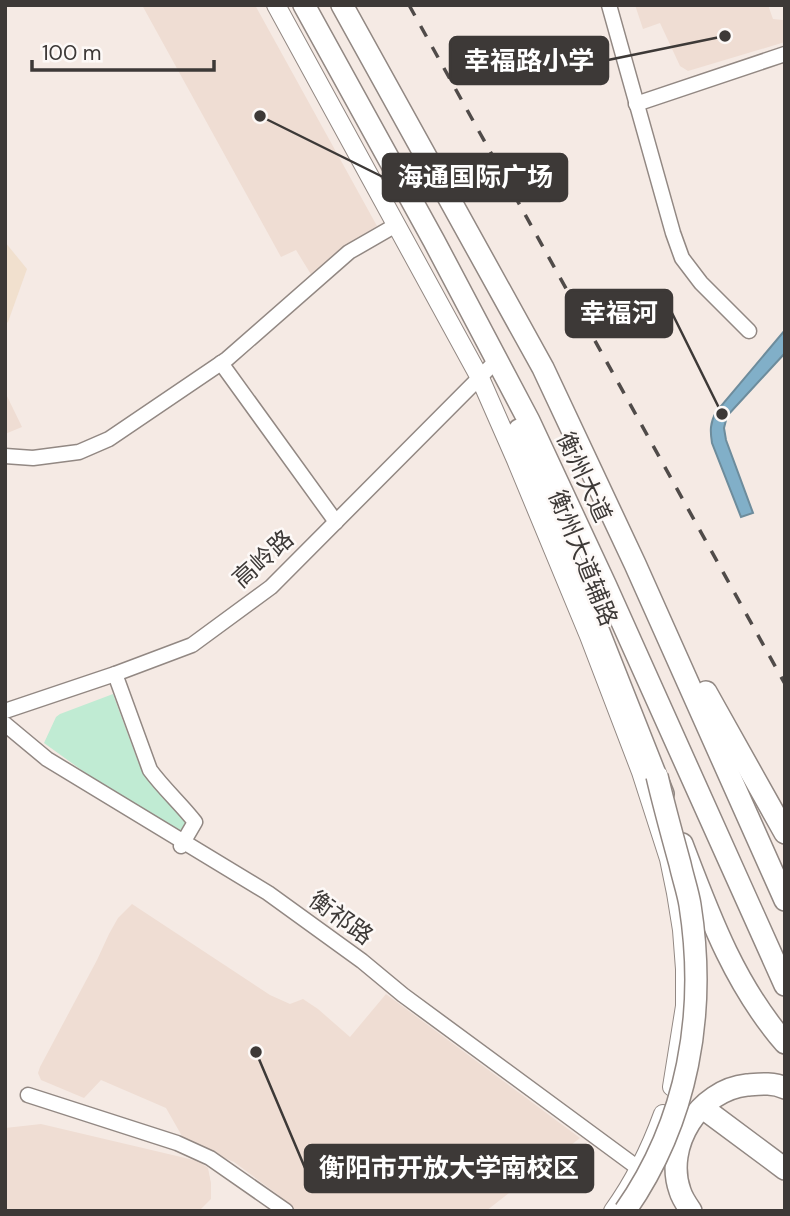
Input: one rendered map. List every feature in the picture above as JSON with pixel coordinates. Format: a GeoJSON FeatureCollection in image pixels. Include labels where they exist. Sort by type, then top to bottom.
{"type":"FeatureCollection","features":[{"type":"Feature","properties":{"kind":"highway","name":"衡州大道"},"geometry":{"type":"LineString","coordinates":[[304,5],[529,421],[785,985]]}},
{"type":"Feature","properties":{"kind":"highway","name":"衡州大道"},"geometry":{"type":"LineString","coordinates":[[342,5],[544,368],[785,900]]}},
{"type":"Feature","properties":{"kind":"highway"},"geometry":{"type":"LineString","coordinates":[[497,360],[523,440],[714,926],[753,1001],[785,1043]]}},
{"type":"Feature","properties":{"kind":"highway"},"geometry":{"type":"LineString","coordinates":[[635,564],[785,833]]}},
{"type":"Feature","properties":{"kind":"highway"},"geometry":{"type":"LineString","coordinates":[[625,1211],[658,1154],[675,1113],[686,1080],[692,1048],[696,999],[695,948],[690,904],[657,776]]}},
{"type":"Feature","properties":{"kind":"highway"},"geometry":{"type":"LineString","coordinates":[[691,1211],[680,1192],[676,1171],[678,1150],[685,1128],[698,1110],[716,1096],[737,1086],[761,1083],[785,1088]]}},
{"type":"Feature","properties":{"kind":"highway"},"geometry":{"type":"LineString","coordinates":[[707,1111],[785,1169]]}},
{"type":"Feature","properties":{"kind":"main road","name":"衡州大道辅路"},"geometry":{"type":"LineString","coordinates":[[276,5],[480,378],[589,636],[641,772],[669,859],[677,893],[685,969],[680,1092],[613,1211]]}},
{"type":"Feature","properties":{"kind":"street"},"geometry":{"type":"LineString","coordinates":[[609,5],[682,258],[701,283],[749,331]]}},
{"type":"Feature","properties":{"kind":"street"},"geometry":{"type":"LineString","coordinates":[[636,104],[785,54]]}},
{"type":"Feature","properties":{"kind":"street"},"geometry":{"type":"LineString","coordinates":[[5,456],[33,458],[79,453],[109,439],[221,363],[349,252],[396,225]]}},
{"type":"Feature","properties":{"kind":"street","name":"高岭路"},"geometry":{"type":"LineString","coordinates":[[5,711],[192,645],[271,587],[497,360]]}},
{"type":"Feature","properties":{"kind":"street"},"geometry":{"type":"LineString","coordinates":[[221,363],[336,522]]}},
{"type":"Feature","properties":{"kind":"street"},"geometry":{"type":"LineString","coordinates":[[115,674],[150,770],[195,822],[182,844]]}},
{"type":"Feature","properties":{"kind":"street","name":"衡祁路"},"geometry":{"type":"LineString","coordinates":[[5,724],[47,759],[182,844]]}},
{"type":"Feature","properties":{"kind":"street","name":"衡祁路"},"geometry":{"type":"LineString","coordinates":[[5,734],[45,765],[268,893],[362,961],[637,1171]]}},
{"type":"Feature","properties":{"kind":"street"},"geometry":{"type":"LineString","coordinates":[[28,1095],[177,1143],[210,1158],[286,1211]]}},
{"type":"Feature","properties":{"kind":"shaded area"},"geometry":{"type":"Polygon","coordinates":[[[142,5],[255,5],[377,226],[343,247],[312,276],[296,250],[281,257],[142,5]]]}},
{"type":"Feature","properties":{"kind":"shaded area"},"geometry":{"type":"Polygon","coordinates":[[[635,5],[768,5],[773,19],[783,20],[785,23],[785,42],[688,71],[680,66],[660,23],[643,29],[635,5]]]}},
{"type":"Feature","properties":{"kind":"shaded area"},"geometry":{"type":"Polygon","coordinates":[[[5,242],[27,269],[5,324],[5,242]]]}},
{"type":"Feature","properties":{"kind":"shaded area"},"geometry":{"type":"Polygon","coordinates":[[[5,392],[22,427],[5,434],[5,392]]]}},
{"type":"Feature","properties":{"kind":"shaded area"},"geometry":{"type":"Polygon","coordinates":[[[132,904],[270,995],[290,1004],[303,999],[350,1037],[386,994],[580,1138],[486,1211],[294,1211],[277,1194],[234,1162],[190,1144],[182,1136],[166,1108],[101,1080],[84,1098],[41,1080],[38,1073],[40,1067],[118,918],[132,904]]]}},
{"type":"Feature","properties":{"kind":"shaded area"},"geometry":{"type":"Polygon","coordinates":[[[41,1124],[198,1161],[208,1168],[211,1199],[199,1211],[5,1211],[5,1128],[41,1124]]]}},
{"type":"Feature","properties":{"kind":"green space"},"geometry":{"type":"Polygon","coordinates":[[[113,694],[142,770],[186,822],[178,835],[123,800],[44,743],[60,714],[113,694]]]}},
{"type":"Feature","properties":{"kind":"water"},"geometry":{"type":"Polygon","coordinates":[[[785,330],[785,353],[727,416],[724,428],[753,513],[741,517],[712,443],[712,423],[716,412],[785,330]]]}},
{"type":"Feature","properties":{"kind":"railway"},"geometry":{"type":"LineString","coordinates":[[409,5],[785,684]]}},
{"type":"Feature","properties":{"kind":"place","name":"幸福路小学"},"geometry":{"type":"Point","coordinates":[725,36]}},
{"type":"Feature","properties":{"kind":"place","name":"海通国际广场"},"geometry":{"type":"Point","coordinates":[260,116]}},
{"type":"Feature","properties":{"kind":"place","name":"幸福河"},"geometry":{"type":"Point","coordinates":[722,414]}},
{"type":"Feature","properties":{"kind":"place","name":"衡阳市开放大学南校区"},"geometry":{"type":"Point","coordinates":[256,1052]}}]}
